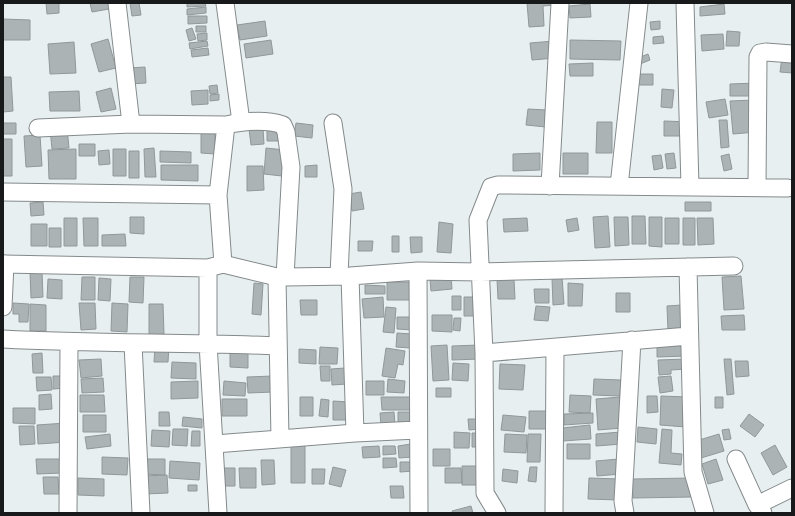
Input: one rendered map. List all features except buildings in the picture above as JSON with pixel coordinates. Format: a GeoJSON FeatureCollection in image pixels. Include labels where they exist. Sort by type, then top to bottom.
{"type":"FeatureCollection","features":[{"type":"Feature","properties":{"kind":"street"},"geometry":{"type":"LineString","coordinates":[[117,3],[131,124]]}},
{"type":"Feature","properties":{"kind":"street"},"geometry":{"type":"LineString","coordinates":[[218,513],[208,343],[215,266],[218,195],[234,123],[225,3]]}},
{"type":"Feature","properties":{"kind":"street"},"geometry":{"type":"LineString","coordinates":[[550,186],[560,3]]}},
{"type":"Feature","properties":{"kind":"street"},"geometry":{"type":"LineString","coordinates":[[619,186],[639,3]]}},
{"type":"Feature","properties":{"kind":"street"},"geometry":{"type":"LineString","coordinates":[[685,3],[690,187]]}},
{"type":"Feature","properties":{"kind":"street"},"geometry":{"type":"LineString","coordinates":[[757,187],[758,57],[762,52],[792,54]]}},
{"type":"Feature","properties":{"kind":"street"},"geometry":{"type":"LineString","coordinates":[[38,128],[131,124],[272,121],[283,125],[286,132],[291,167],[281,277],[278,346],[280,439]]}},
{"type":"Feature","properties":{"kind":"street"},"geometry":{"type":"LineString","coordinates":[[334,123],[343,189],[344,276],[354,433]]}},
{"type":"Feature","properties":{"kind":"street"},"geometry":{"type":"LineString","coordinates":[[497,513],[485,493],[484,352],[478,217],[491,188],[498,186],[619,186],[788,188]]}},
{"type":"Feature","properties":{"kind":"street"},"geometry":{"type":"LineString","coordinates":[[3,192],[218,195]]}},
{"type":"Feature","properties":{"kind":"street"},"geometry":{"type":"LineString","coordinates":[[3,307],[4,264],[215,266],[281,277],[344,276],[418,271],[480,272],[734,266]]}},
{"type":"Feature","properties":{"kind":"street"},"geometry":{"type":"LineString","coordinates":[[688,267],[693,472],[705,513]]}},
{"type":"Feature","properties":{"kind":"street"},"geometry":{"type":"LineString","coordinates":[[418,271],[418,513]]}},
{"type":"Feature","properties":{"kind":"street"},"geometry":{"type":"LineString","coordinates":[[484,352],[555,348],[689,336]]}},
{"type":"Feature","properties":{"kind":"street"},"geometry":{"type":"LineString","coordinates":[[3,339],[69,342],[208,343],[278,346]]}},
{"type":"Feature","properties":{"kind":"street"},"geometry":{"type":"LineString","coordinates":[[626,513],[623,501],[632,340]]}},
{"type":"Feature","properties":{"kind":"street"},"geometry":{"type":"LineString","coordinates":[[68,513],[69,342]]}},
{"type":"Feature","properties":{"kind":"street"},"geometry":{"type":"LineString","coordinates":[[133,343],[141,513]]}},
{"type":"Feature","properties":{"kind":"street"},"geometry":{"type":"LineString","coordinates":[[554,513],[555,348]]}},
{"type":"Feature","properties":{"kind":"street"},"geometry":{"type":"LineString","coordinates":[[215,444],[354,433],[417,430]]}},
{"type":"Feature","properties":{"kind":"street"},"geometry":{"type":"LineString","coordinates":[[736,459],[760,509],[792,488]]}}]}
